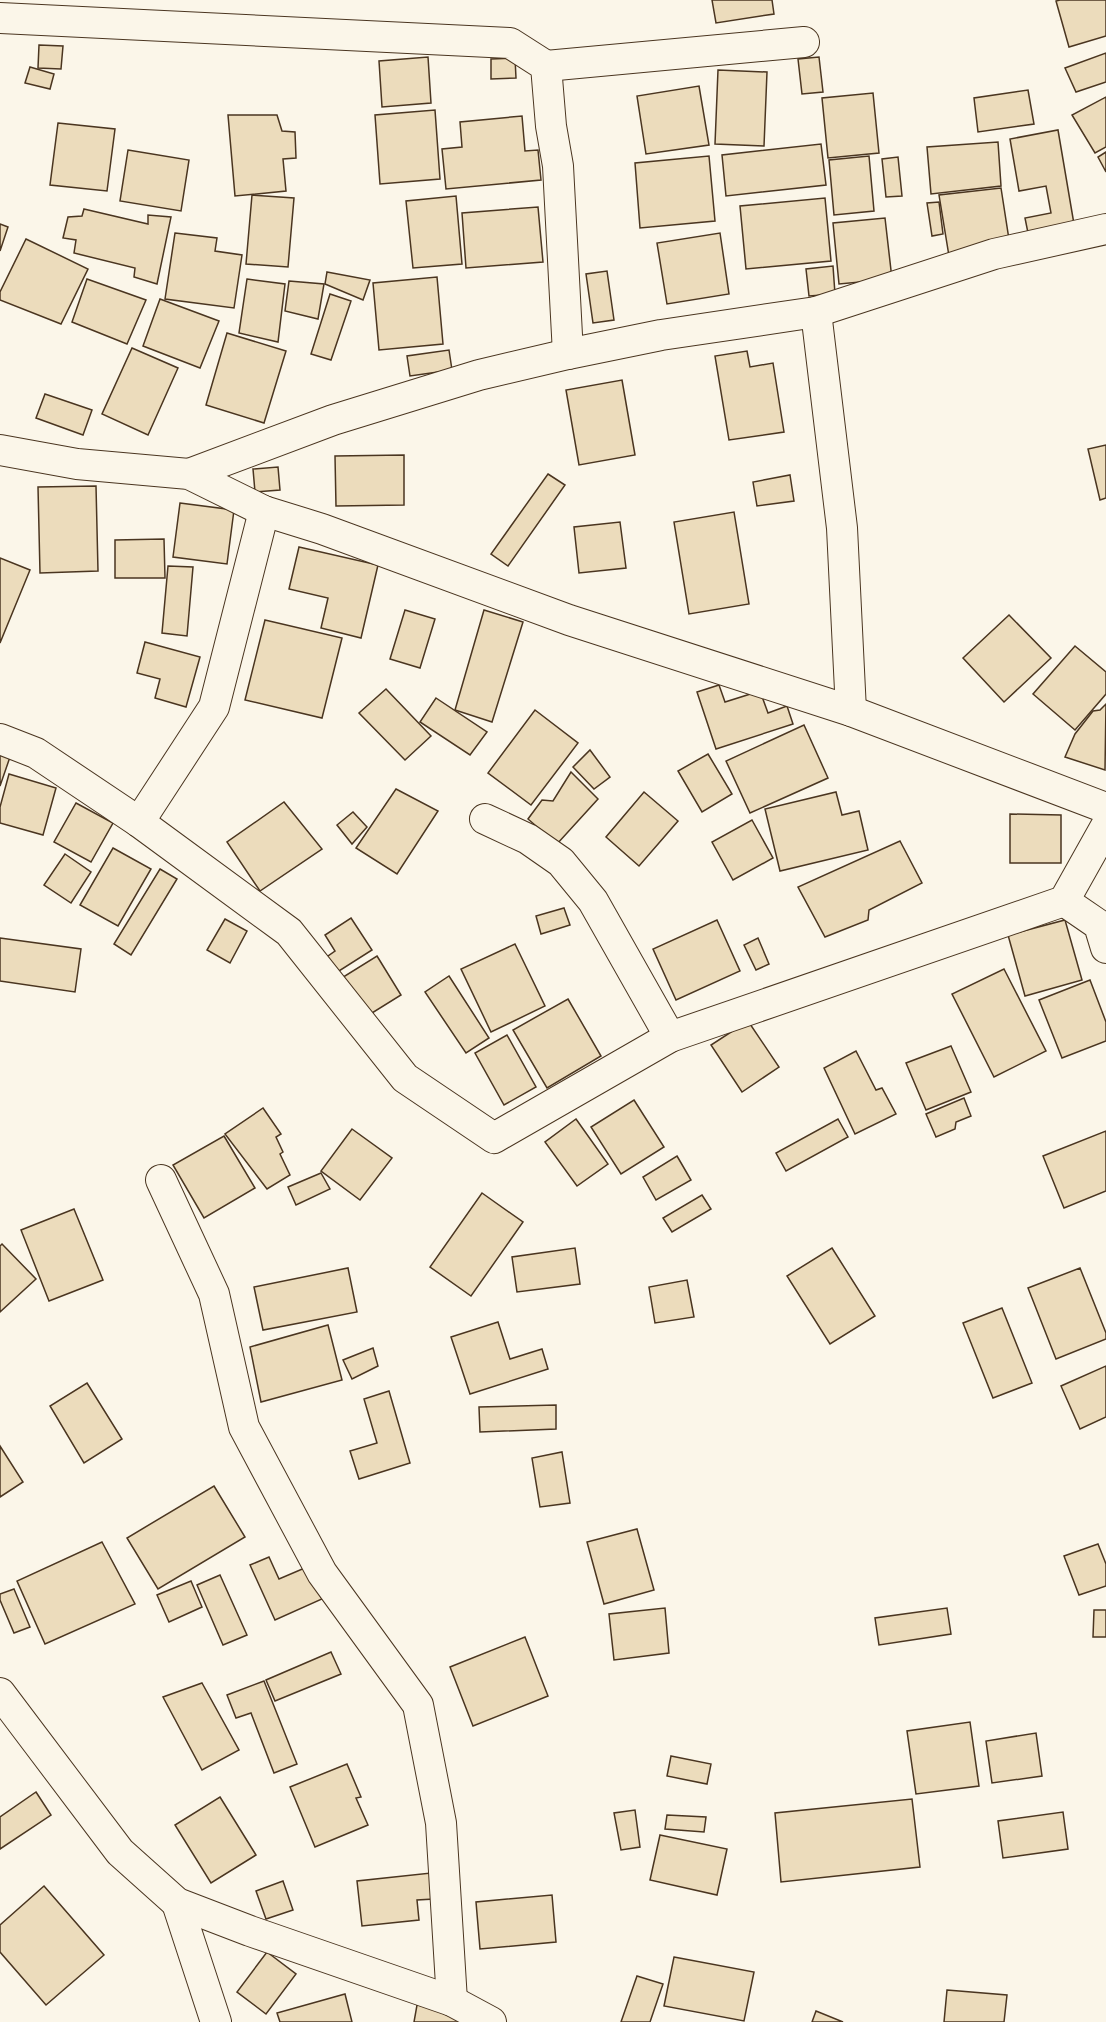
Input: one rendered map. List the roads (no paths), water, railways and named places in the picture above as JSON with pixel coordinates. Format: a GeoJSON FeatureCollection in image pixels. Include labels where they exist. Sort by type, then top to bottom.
{"type":"FeatureCollection","features":[{"type":"Feature","properties":{"kind":"street"},"geometry":{"type":"LineString","coordinates":[[0,18],[510,43],[546,66],[804,42]]}},
{"type":"Feature","properties":{"kind":"street"},"geometry":{"type":"LineString","coordinates":[[546,66],[551,126],[558,166],[568,354]]}},
{"type":"Feature","properties":{"kind":"street"},"geometry":{"type":"LineString","coordinates":[[189,474],[333,420],[479,375],[661,335],[816,312],[994,254],[1106,229]]}},
{"type":"Feature","properties":{"kind":"street"},"geometry":{"type":"LineString","coordinates":[[816,312],[842,528],[851,711]]}},
{"type":"Feature","properties":{"kind":"street"},"geometry":{"type":"LineString","coordinates":[[0,450],[77,464],[189,474],[264,511],[322,529],[569,620],[851,711],[1106,808]]}},
{"type":"Feature","properties":{"kind":"street"},"geometry":{"type":"LineString","coordinates":[[139,822],[214,707],[264,511]]}},
{"type":"Feature","properties":{"kind":"street"},"geometry":{"type":"LineString","coordinates":[[0,739],[36,753],[139,822],[289,932],[405,1078],[494,1138],[670,1037],[1064,901],[1106,826]]}},
{"type":"Feature","properties":{"kind":"street"},"geometry":{"type":"LineString","coordinates":[[485,819],[528,839],[561,862],[593,901],[670,1037]]}},
{"type":"Feature","properties":{"kind":"street"},"geometry":{"type":"LineString","coordinates":[[1064,901],[1099,925],[1106,948]]}},
{"type":"Feature","properties":{"kind":"street"},"geometry":{"type":"LineString","coordinates":[[161,1180],[214,1294],[244,1427],[322,1573],[418,1705],[441,1823],[452,2001]]}},
{"type":"Feature","properties":{"kind":"street"},"geometry":{"type":"LineString","coordinates":[[0,1693],[120,1852],[177,1903],[452,2001],[491,2022]]}},
{"type":"Feature","properties":{"kind":"street"},"geometry":{"type":"LineString","coordinates":[[177,1903],[216,2022]]}}]}
